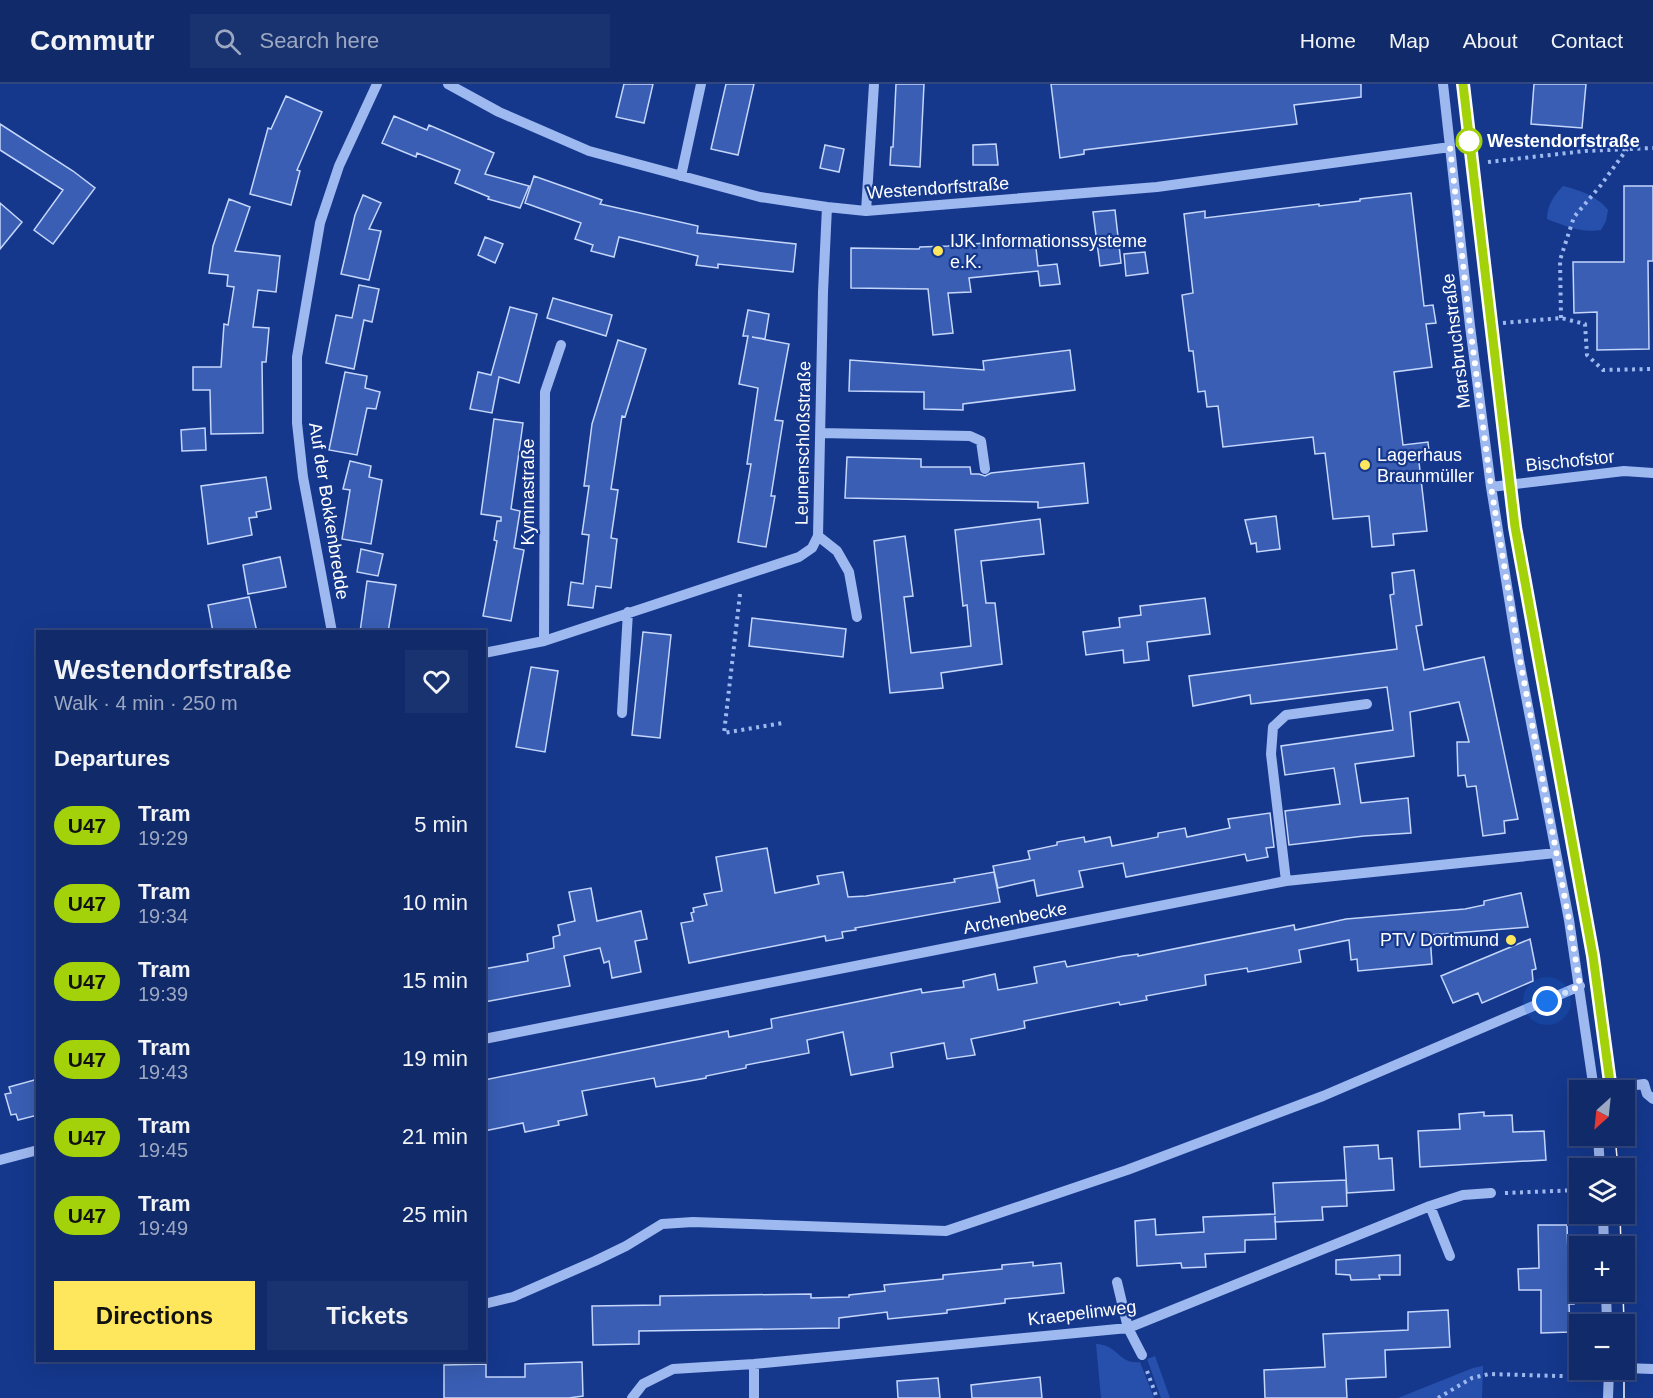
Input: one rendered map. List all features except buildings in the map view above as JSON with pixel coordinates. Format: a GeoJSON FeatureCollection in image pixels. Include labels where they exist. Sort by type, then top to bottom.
{"type":"FeatureCollection","features":[{"type":"Feature","properties":{"kind":"street","name":"Auf der Bokkenbredde"},"geometry":{"type":"LineString","coordinates":[[332,630],[303,477],[297,423],[297,357],[320,223],[339,166],[377,84]]}},
{"type":"Feature","properties":{"kind":"street","name":"Westendorfstraße"},"geometry":{"type":"LineString","coordinates":[[448,84],[499,112],[589,151],[760,197],[866,211],[1157,187],[1450,147]]}},
{"type":"Feature","properties":{"kind":"street"},"geometry":{"type":"LineString","coordinates":[[681,176],[701,84]]}},
{"type":"Feature","properties":{"kind":"street"},"geometry":{"type":"LineString","coordinates":[[866,211],[874,84]]}},
{"type":"Feature","properties":{"kind":"street","name":"Marsbruchstraße"},"geometry":{"type":"LineString","coordinates":[[1443,84],[1470,326],[1491,487],[1520,660],[1580,986],[1593,1080]]}},
{"type":"Feature","properties":{"kind":"street","name":"Leunenschloßstraße"},"geometry":{"type":"LineString","coordinates":[[486,653],[544,641],[800,557],[812,549],[818,536],[827,207]]}},
{"type":"Feature","properties":{"kind":"street","name":"Kymnastraße"},"geometry":{"type":"LineString","coordinates":[[544,641],[545,392],[561,345]]}},
{"type":"Feature","properties":{"kind":"street"},"geometry":{"type":"LineString","coordinates":[[820,433],[970,436],[981,441],[985,469]]}},
{"type":"Feature","properties":{"kind":"street","name":"Bischofstor"},"geometry":{"type":"LineString","coordinates":[[1491,487],[1624,471],[1653,473]]}},
{"type":"Feature","properties":{"kind":"street"},"geometry":{"type":"LineString","coordinates":[[818,536],[837,551],[849,572],[857,617]]}},
{"type":"Feature","properties":{"kind":"street"},"geometry":{"type":"LineString","coordinates":[[622,712],[628,612]]}},
{"type":"Feature","properties":{"kind":"street"},"geometry":{"type":"LineString","coordinates":[[1286,881],[1270,754],[1273,727],[1286,715],[1367,704]]}},
{"type":"Feature","properties":{"kind":"street","name":"Archenbecke"},"geometry":{"type":"LineString","coordinates":[[486,1039],[1286,881],[1556,853]]}},
{"type":"Feature","properties":{"kind":"street"},"geometry":{"type":"LineString","coordinates":[[486,1304],[513,1297],[595,1261],[663,1224],[693,1222],[946,1231],[1127,1170],[1323,1096],[1580,986]]}},
{"type":"Feature","properties":{"kind":"street"},"geometry":{"type":"LineString","coordinates":[[1635,1085],[1644,1084],[1647,1094],[1653,1100]]}},
{"type":"Feature","properties":{"kind":"street"},"geometry":{"type":"LineString","coordinates":[[0,1161],[36,1151]]}},
{"type":"Feature","properties":{"kind":"street","name":"Kraepelinweg"},"geometry":{"type":"LineString","coordinates":[[632,1398],[643,1384],[673,1370],[1128,1328],[1430,1206],[1463,1195],[1491,1193]]}},
{"type":"Feature","properties":{"kind":"street"},"geometry":{"type":"LineString","coordinates":[[1430,1206],[1450,1256]]}},
{"type":"Feature","properties":{"kind":"street"},"geometry":{"type":"LineString","coordinates":[[1117,1282],[1128,1328],[1143,1358]]}},
{"type":"Feature","properties":{"kind":"street"},"geometry":{"type":"LineString","coordinates":[[754,1364],[754,1398]]}},
{"type":"Feature","properties":{"kind":"street"},"geometry":{"type":"LineString","coordinates":[[1635,1368],[1653,1369]]}},
{"type":"Feature","properties":{"kind":"street"},"geometry":{"type":"LineString","coordinates":[[1608,1398],[1609,1380]]}},
{"type":"Feature","properties":{"kind":"path"},"geometry":{"type":"LineString","coordinates":[[1561,318],[1560,260],[1574,217],[1601,185],[1627,148]]}},
{"type":"Feature","properties":{"kind":"path"},"geometry":{"type":"LineString","coordinates":[[1488,162],[1585,151],[1653,148]]}},
{"type":"Feature","properties":{"kind":"path"},"geometry":{"type":"LineString","coordinates":[[1503,323],[1561,318],[1585,324],[1587,355],[1603,370],[1653,369]]}},
{"type":"Feature","properties":{"kind":"path"},"geometry":{"type":"LineString","coordinates":[[743,576],[724,733],[783,723]]}},
{"type":"Feature","properties":{"kind":"path"},"geometry":{"type":"LineString","coordinates":[[1491,1193],[1569,1190]]}},
{"type":"Feature","properties":{"kind":"path"},"geometry":{"type":"LineString","coordinates":[[1143,1358],[1157,1398]]}},
{"type":"Feature","properties":{"kind":"path"},"geometry":{"type":"LineString","coordinates":[[1438,1398],[1472,1378],[1489,1374],[1569,1374]]}},
{"type":"Feature","properties":{"kind":"shaded area"},"geometry":{"type":"Polygon","coordinates":[[[1563,186],[1593,197],[1608,210],[1601,230],[1580,230],[1547,219],[1552,201],[1563,186]]]}},
{"type":"Feature","properties":{"kind":"shaded area"},"geometry":{"type":"Polygon","coordinates":[[[1096,1344],[1110,1348],[1128,1361],[1140,1362],[1154,1398],[1101,1398],[1096,1344]]]}},
{"type":"Feature","properties":{"kind":"shaded area"},"geometry":{"type":"Polygon","coordinates":[[[1155,1356],[1170,1398],[1161,1398],[1147,1359],[1155,1356]]]}},
{"type":"Feature","properties":{"kind":"shaded area"},"geometry":{"type":"Polygon","coordinates":[[[1483,1366],[1482,1398],[1398,1398],[1473,1368],[1483,1366]]]}},
{"type":"Feature","properties":{"kind":"tram line"},"geometry":{"type":"LineString","coordinates":[[1463,84],[1515,527],[1593,956],[1610,1080]]}},
{"type":"Feature","properties":{"kind":"tram line","name":"U47"},"geometry":{"type":"LineString","coordinates":[[1463,84],[1515,527],[1593,956],[1610,1080]]}},
{"type":"Feature","properties":{"kind":"tram line"},"geometry":{"type":"LineString","coordinates":[[1616,1146],[1617,1158]]}},
{"type":"Feature","properties":{"kind":"tram line"},"geometry":{"type":"LineString","coordinates":[[1620,1224],[1621,1236]]}},
{"type":"Feature","properties":{"kind":"tram line"},"geometry":{"type":"LineString","coordinates":[[1623,1302],[1624,1314]]}},
{"type":"Feature","properties":{"kind":"tram line"},"geometry":{"type":"LineString","coordinates":[[1624,1380],[1624,1398]]}},
{"type":"Feature","properties":{"kind":"place","name":"Westendorfstraße"},"geometry":{"type":"Point","coordinates":[1469,141]}},
{"type":"Feature","properties":{"kind":"place","name":"IJK Informationssysteme e.K."},"geometry":{"type":"Point","coordinates":[938,251]}},
{"type":"Feature","properties":{"kind":"place","name":"Lagerhaus Braunmüller"},"geometry":{"type":"Point","coordinates":[1365,465]}},
{"type":"Feature","properties":{"kind":"place","name":"PTV Dortmund"},"geometry":{"type":"Point","coordinates":[1511,940]}},
{"type":"Feature","properties":{"kind":"route"},"geometry":{"type":"LineString","coordinates":[[1469,141],[1450,147],[1491,487],[1520,660],[1580,986],[1547,1001]]}}]}
